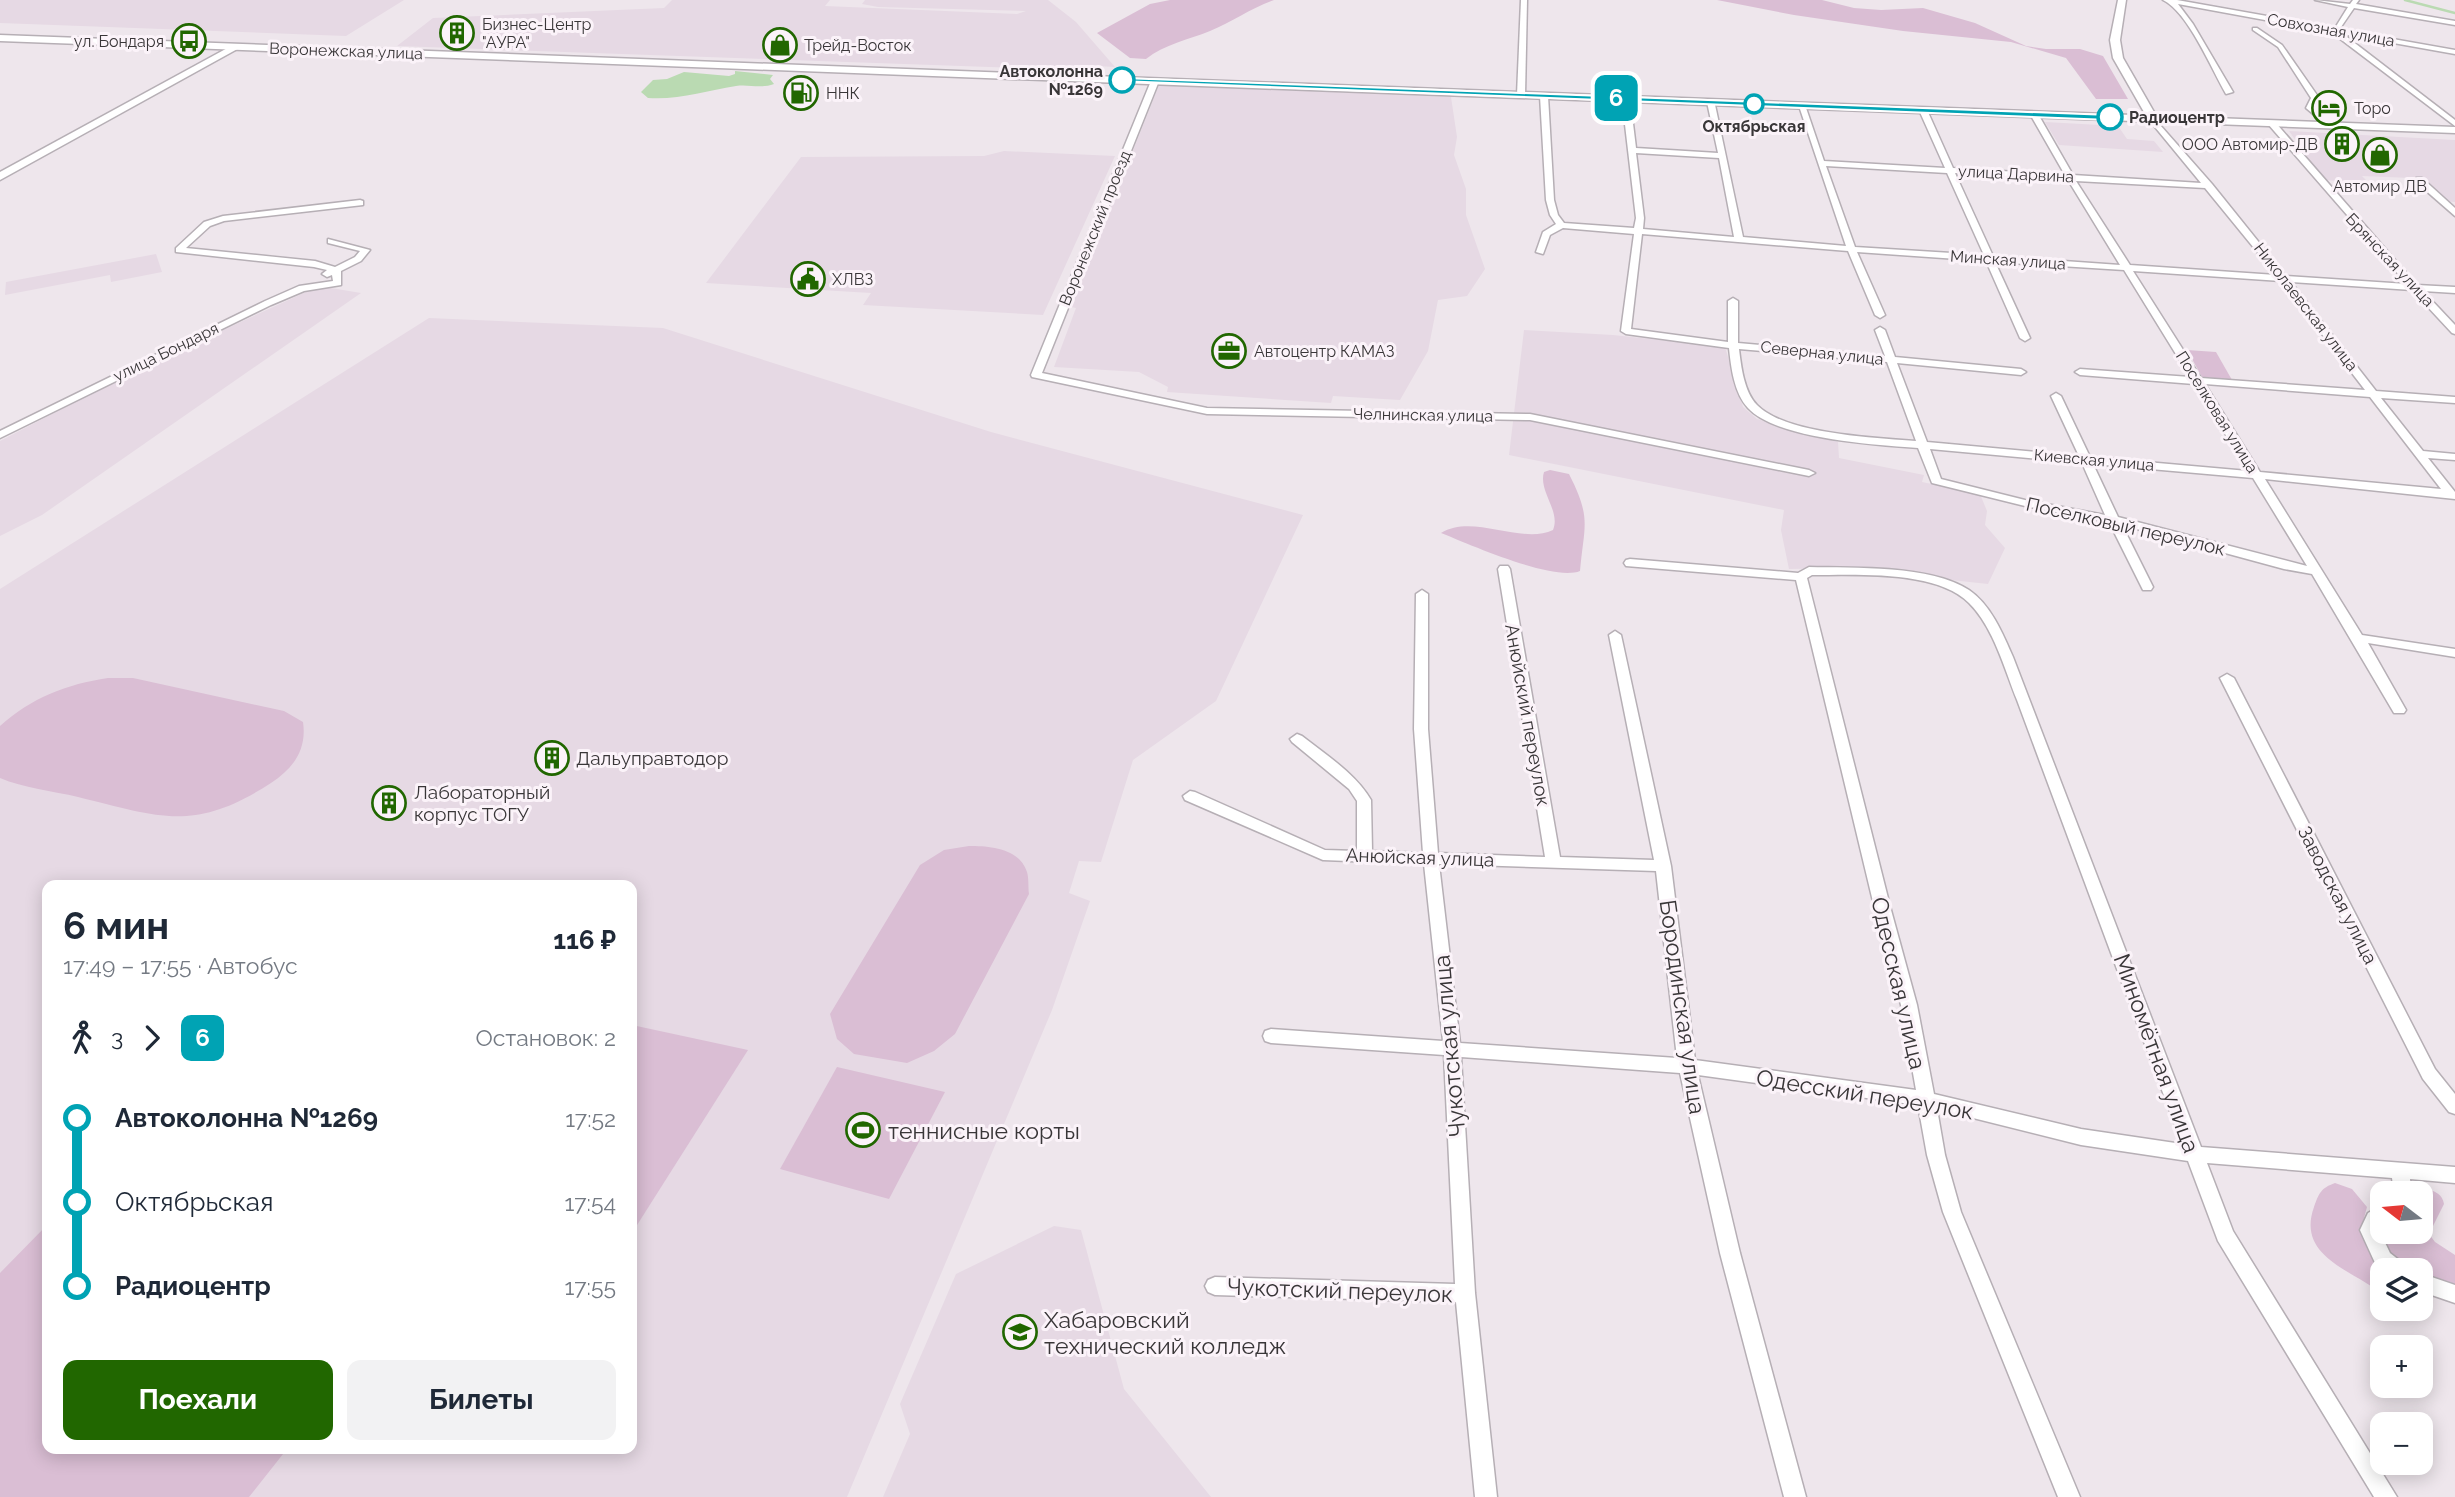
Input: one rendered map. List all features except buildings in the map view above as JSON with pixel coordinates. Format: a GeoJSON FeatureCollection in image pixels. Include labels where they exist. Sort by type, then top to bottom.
{"type":"FeatureCollection","features":[{"type":"Feature","properties":{"kind":"highway","name":"Воронежская улица"},"geometry":{"type":"LineString","coordinates":[[0,38],[2455,130]]}},
{"type":"Feature","properties":{"kind":"highway"},"geometry":{"type":"LineString","coordinates":[[211,46],[221,48],[223,54]]}},
{"type":"Feature","properties":{"kind":"main road"},"geometry":{"type":"LineString","coordinates":[[2122,0],[2115,40],[2118,58],[2153,119]]}},
{"type":"Feature","properties":{"kind":"main road"},"geometry":{"type":"LineString","coordinates":[[0,177],[236,47]]}},
{"type":"Feature","properties":{"kind":"main road"},"geometry":{"type":"LineString","coordinates":[[223,54],[261,48]]}},
{"type":"Feature","properties":{"kind":"street"},"geometry":{"type":"LineString","coordinates":[[1521,95],[1524,0]]}},
{"type":"Feature","properties":{"kind":"street"},"geometry":{"type":"LineString","coordinates":[[2170,0],[2196,34],[2229,92]]}},
{"type":"Feature","properties":{"kind":"street","name":"Совхозная улица"},"geometry":{"type":"LineString","coordinates":[[2170,0],[2455,52]]}},
{"type":"Feature","properties":{"kind":"street"},"geometry":{"type":"LineString","coordinates":[[2318,0],[2354,3],[2455,23]]}},
{"type":"Feature","properties":{"kind":"street"},"geometry":{"type":"LineString","coordinates":[[2354,3],[2338,31],[2353,48],[2455,124]]}},
{"type":"Feature","properties":{"kind":"street"},"geometry":{"type":"LineString","coordinates":[[2255,29],[2280,46],[2315,97],[2309,106],[2333,126]]}},
{"type":"Feature","properties":{"kind":"street","name":"Воронежский проезд"},"geometry":{"type":"LineString","coordinates":[[1036,375],[1155,81]]}},
{"type":"Feature","properties":{"kind":"street"},"geometry":{"type":"LineString","coordinates":[[1540,252],[1546,234],[1560,225],[1550,200],[1544,96]]}},
{"type":"Feature","properties":{"kind":"street"},"geometry":{"type":"LineString","coordinates":[[1626,99],[1634,150],[1639,233]]}},
{"type":"Feature","properties":{"kind":"street"},"geometry":{"type":"LineString","coordinates":[[1711,102],[1739,239]]}},
{"type":"Feature","properties":{"kind":"street"},"geometry":{"type":"LineString","coordinates":[[1801,105],[1823,163],[1858,273],[1880,315]]}},
{"type":"Feature","properties":{"kind":"street"},"geometry":{"type":"LineString","coordinates":[[1923,110],[2025,338]]}},
{"type":"Feature","properties":{"kind":"street","name":"Поселковая улица"},"geometry":{"type":"LineString","coordinates":[[2034,114],[2125,267],[2358,638],[2399,710]]}},
{"type":"Feature","properties":{"kind":"street","name":"Николаевская улица"},"geometry":{"type":"LineString","coordinates":[[2153,119],[2376,394],[2452,496]]}},
{"type":"Feature","properties":{"kind":"street","name":"Брянская улица"},"geometry":{"type":"LineString","coordinates":[[2272,124],[2333,197],[2455,331]]}},
{"type":"Feature","properties":{"kind":"street"},"geometry":{"type":"LineString","coordinates":[[1634,150],[1720,156]]}},
{"type":"Feature","properties":{"kind":"street","name":"улица Дарвина"},"geometry":{"type":"LineString","coordinates":[[1823,163],[2209,186]]}},
{"type":"Feature","properties":{"kind":"street"},"geometry":{"type":"LineString","coordinates":[[2419,180],[2455,214]]}},
{"type":"Feature","properties":{"kind":"street"},"geometry":{"type":"LineString","coordinates":[[336,270],[316,264],[179,250],[208,224],[223,219],[360,203]]}},
{"type":"Feature","properties":{"kind":"street","name":"Минская улица"},"geometry":{"type":"LineString","coordinates":[[1560,225],[1850,249],[2455,290]]}},
{"type":"Feature","properties":{"kind":"street","name":"Северная улица"},"geometry":{"type":"LineString","coordinates":[[1639,233],[1624,329],[1639,335],[2021,372]]}},
{"type":"Feature","properties":{"kind":"street"},"geometry":{"type":"LineString","coordinates":[[302,288],[358,259],[366,250],[331,241]]}},
{"type":"Feature","properties":{"kind":"street","name":"улица Бондаря"},"geometry":{"type":"LineString","coordinates":[[0,435],[163,353],[302,288],[338,284],[336,270]]}},
{"type":"Feature","properties":{"kind":"street"},"geometry":{"type":"LineString","coordinates":[[1732,345],[1733,301]]}},
{"type":"Feature","properties":{"kind":"street"},"geometry":{"type":"LineString","coordinates":[[1880,330],[1923,445]]}},
{"type":"Feature","properties":{"kind":"street","name":"Киевская улица"},"geometry":{"type":"LineString","coordinates":[[1732,345],[1748,400],[1762,415],[1815,432],[1923,445],[2086,458],[2452,496]]}},
{"type":"Feature","properties":{"kind":"street"},"geometry":{"type":"LineString","coordinates":[[2080,372],[2455,400]]}},
{"type":"Feature","properties":{"kind":"street","name":"Челнинская улица"},"geometry":{"type":"LineString","coordinates":[[1036,375],[1207,411],[1530,417],[1809,473]]}},
{"type":"Feature","properties":{"kind":"street"},"geometry":{"type":"LineString","coordinates":[[2056,396],[2115,520],[2125,547],[2147,587]]}},
{"type":"Feature","properties":{"kind":"street","name":"Поселковый переулок"},"geometry":{"type":"LineString","coordinates":[[1923,445],[1936,481],[2025,503],[2115,520],[2316,571]]}},
{"type":"Feature","properties":{"kind":"street"},"geometry":{"type":"LineString","coordinates":[[2422,454],[2455,457]]}},
{"type":"Feature","properties":{"kind":"street"},"geometry":{"type":"LineString","coordinates":[[1630,563],[1801,577]]}},
{"type":"Feature","properties":{"kind":"street","name":"Анюйский переулок"},"geometry":{"type":"LineString","coordinates":[[1504,569],[1553,862]]}},
{"type":"Feature","properties":{"kind":"street","name":"Миномётная улица"},"geometry":{"type":"LineString","coordinates":[[1801,577],[1809,571],[1866,572],[1941,583],[1964,592],[1987,620],[2024,700],[2118,944],[2225,1235],[2386,1497]]}},
{"type":"Feature","properties":{"kind":"street","name":"Одесская улица"},"geometry":{"type":"LineString","coordinates":[[1801,577],[1909,1005],[1925,1099],[1952,1212],[2069,1497]]}},
{"type":"Feature","properties":{"kind":"street","name":"Чукотская улица"},"geometry":{"type":"LineString","coordinates":[[1422,594],[1421,729],[1431,857],[1452,1048],[1465,1293],[1486,1497]]}},
{"type":"Feature","properties":{"kind":"street","name":"Бородинская улица"},"geometry":{"type":"LineString","coordinates":[[1615,635],[1663,866],[1687,1066],[1730,1253],[1795,1497]]}},
{"type":"Feature","properties":{"kind":"street"},"geometry":{"type":"LineString","coordinates":[[2358,638],[2455,653]]}},
{"type":"Feature","properties":{"kind":"street","name":"Заводская улица"},"geometry":{"type":"LineString","coordinates":[[2227,678],[2429,1074],[2455,1107]]}},
{"type":"Feature","properties":{"kind":"street"},"geometry":{"type":"LineString","coordinates":[[1297,739],[1354,786],[1364,800],[1365,855]]}},
{"type":"Feature","properties":{"kind":"street","name":"Анюйская улица"},"geometry":{"type":"LineString","coordinates":[[1190,796],[1323,855],[1663,866]]}},
{"type":"Feature","properties":{"kind":"street","name":"Одесский переулок"},"geometry":{"type":"LineString","coordinates":[[1271,1036],[1687,1066],[1925,1099],[2081,1136],[2193,1154],[2455,1175]]}},
{"type":"Feature","properties":{"kind":"street"},"geometry":{"type":"LineString","coordinates":[[2400,1171],[2401,1181]]}},
{"type":"Feature","properties":{"kind":"street","name":"Чукотский переулок"},"geometry":{"type":"LineString","coordinates":[[1215,1286],[1465,1293]]}},
{"type":"Feature","properties":{"kind":"street"},"geometry":{"type":"LineString","coordinates":[[2433,1286],[2455,1294]]}},
{"type":"Feature","properties":{"kind":"shaded area"},"geometry":{"type":"Polygon","coordinates":[[[0,0],[404,0],[346,36],[0,23],[0,0]]]}},
{"type":"Feature","properties":{"kind":"shaded area"},"geometry":{"type":"Polygon","coordinates":[[[672,0],[830,0],[825,6],[1017,14],[1026,11],[878,7],[862,4],[865,0],[1048,0],[1076,22],[1115,67],[1080,65],[1076,70],[397,46],[433,18],[664,8],[672,0]]]}},
{"type":"Feature","properties":{"kind":"shaded area"},"geometry":{"type":"Polygon","coordinates":[[[1170,0],[1274,0],[1210,31],[1169,46],[1146,59],[1130,58],[1097,33],[1150,4],[1170,0]]]}},
{"type":"Feature","properties":{"kind":"shaded area"},"geometry":{"type":"Polygon","coordinates":[[[1717,0],[1822,0],[1854,8],[1923,8],[1975,23],[2026,46],[2080,49],[2103,56],[2128,99],[2096,99],[2066,58],[2011,42],[1903,31],[1794,15],[1717,0]]]}},
{"type":"Feature","properties":{"kind":"shaded area"},"geometry":{"type":"Polygon","coordinates":[[[735,71],[773,75],[770,79],[774,84],[736,86],[671,98],[648,98],[641,92],[653,80],[667,79],[684,72],[729,76],[735,74],[735,71]]]}},
{"type":"Feature","properties":{"kind":"shaded area"},"geometry":{"type":"Polygon","coordinates":[[[1159,85],[1451,97],[1457,137],[1454,155],[1466,189],[1466,215],[1485,269],[1467,296],[1438,300],[1428,351],[1400,400],[1333,396],[1331,403],[1167,392],[1168,387],[1139,372],[1054,367],[1076,308],[1071,307],[1159,85]]]}},
{"type":"Feature","properties":{"kind":"shaded area"},"geometry":{"type":"Polygon","coordinates":[[[2045,122],[2118,126],[2127,139],[2154,141],[2163,152],[2059,145],[2045,122]]]}},
{"type":"Feature","properties":{"kind":"shaded area","name":"Автомир ДВ"},"geometry":{"type":"Polygon","coordinates":[[[2289,131],[2455,140],[2455,202],[2436,201],[2411,178],[2362,176],[2369,183],[2324,180],[2289,131]]]}},
{"type":"Feature","properties":{"kind":"shaded area"},"geometry":{"type":"Polygon","coordinates":[[[1004,151],[1115,156],[1043,315],[863,305],[871,293],[706,283],[801,157],[984,156],[1004,151]]]}},
{"type":"Feature","properties":{"kind":"shaded area"},"geometry":{"type":"Polygon","coordinates":[[[156,254],[162,272],[111,282],[110,275],[5,295],[6,282],[156,254]]]}},
{"type":"Feature","properties":{"kind":"shaded area"},"geometry":{"type":"Polygon","coordinates":[[[319,286],[361,293],[42,515],[0,536],[0,441],[149,364],[319,286]]]}},
{"type":"Feature","properties":{"kind":"shaded area"},"geometry":{"type":"Polygon","coordinates":[[[429,318],[663,328],[991,432],[1303,515],[1216,701],[1133,760],[1101,862],[1079,861],[1069,893],[1090,901],[1052,1010],[847,1497],[0,1497],[0,589],[429,318]]]}},
{"type":"Feature","properties":{"kind":"shaded area"},"geometry":{"type":"Polygon","coordinates":[[[1524,330],[1613,335],[1725,347],[1743,407],[1757,419],[1838,442],[1839,458],[1924,475],[1922,482],[1980,494],[1987,511],[1985,525],[2005,548],[1988,584],[1840,568],[1789,569],[1781,530],[1784,510],[1509,455],[1524,330]]]}},
{"type":"Feature","properties":{"kind":"shaded area"},"geometry":{"type":"Polygon","coordinates":[[[2187,350],[2216,352],[2232,380],[2202,377],[2187,350]]]}},
{"type":"Feature","properties":{"kind":"shaded area"},"geometry":{"type":"Polygon","coordinates":[[[1550,470],[1569,474],[1584,512],[1580,571],[1567,573],[1532,567],[1441,533],[1468,526],[1526,534],[1553,530],[1554,516],[1543,479],[1544,472],[1550,470]]]}},
{"type":"Feature","properties":{"kind":"shaded area"},"geometry":{"type":"Polygon","coordinates":[[[108,678],[133,678],[284,711],[303,722],[301,749],[286,771],[271,783],[244,799],[198,815],[155,815],[28,787],[0,778],[0,726],[24,708],[50,694],[78,684],[108,678]]]}},
{"type":"Feature","properties":{"kind":"shaded area"},"geometry":{"type":"Polygon","coordinates":[[[969,846],[1003,850],[1018,858],[1027,872],[1029,894],[955,1034],[934,1051],[907,1063],[854,1054],[837,1039],[830,1014],[920,865],[944,850],[969,846]]]}},
{"type":"Feature","properties":{"kind":"shaded area"},"geometry":{"type":"Polygon","coordinates":[[[637,1026],[748,1050],[637,1225],[637,1026]]]}},
{"type":"Feature","properties":{"kind":"shaded area","name":"теннисные корты"},"geometry":{"type":"Polygon","coordinates":[[[837,1067],[945,1092],[889,1199],[780,1169],[837,1067]]]}},
{"type":"Feature","properties":{"kind":"shaded area"},"geometry":{"type":"Polygon","coordinates":[[[2335,1183],[2352,1189],[2367,1207],[2361,1229],[2377,1258],[2370,1258],[2370,1285],[2330,1260],[2313,1238],[2311,1224],[2314,1207],[2319,1195],[2335,1183]]]}},
{"type":"Feature","properties":{"kind":"shaded area"},"geometry":{"type":"Polygon","coordinates":[[[2433,1192],[2442,1198],[2444,1204],[2433,1226],[2433,1192]]]}},
{"type":"Feature","properties":{"kind":"shaded area","name":"Хабаровский технический колледж"},"geometry":{"type":"Polygon","coordinates":[[[1054,1226],[1081,1230],[1124,1389],[1211,1497],[883,1497],[910,1434],[900,1404],[956,1274],[1054,1226]]]}},
{"type":"Feature","properties":{"kind":"shaded area"},"geometry":{"type":"Polygon","coordinates":[[[42,1230],[42,1454],[283,1454],[249,1497],[0,1497],[0,1273],[42,1230]]]}},
{"type":"Feature","properties":{"kind":"shaded area"},"geometry":{"type":"Polygon","coordinates":[[[2433,1239],[2455,1255],[2455,1292],[2433,1283],[2433,1258],[2393,1258],[2384,1244],[2433,1244],[2433,1239]]]}},
{"type":"Feature","properties":{"kind":"waterway"},"geometry":{"type":"LineString","coordinates":[[2405,0],[2455,13]]}},
{"type":"Feature","properties":{"kind":"bus line","name":"6"},"geometry":{"type":"LineString","coordinates":[[1122,80],[2110,117]]}},
{"type":"Feature","properties":{"kind":"place","name":"Бизнес-Центр \"АУРА\""},"geometry":{"type":"Point","coordinates":[457,33]}},
{"type":"Feature","properties":{"kind":"place","name":"ул. Бондаря"},"geometry":{"type":"Point","coordinates":[189,41]}},
{"type":"Feature","properties":{"kind":"place","name":"Трейд-Восток"},"geometry":{"type":"Point","coordinates":[780,45]}},
{"type":"Feature","properties":{"kind":"place","name":"Автоколонна №1269"},"geometry":{"type":"Point","coordinates":[1122,80]}},
{"type":"Feature","properties":{"kind":"place","name":"ННК"},"geometry":{"type":"Point","coordinates":[801,93]}},
{"type":"Feature","properties":{"kind":"place","name":"Октябрьская"},"geometry":{"type":"Point","coordinates":[1754,104]}},
{"type":"Feature","properties":{"kind":"place","name":"Торо"},"geometry":{"type":"Point","coordinates":[2329,108]}},
{"type":"Feature","properties":{"kind":"place","name":"Радиоцентр"},"geometry":{"type":"Point","coordinates":[2110,117]}},
{"type":"Feature","properties":{"kind":"place","name":"ООО Автомир-ДВ"},"geometry":{"type":"Point","coordinates":[2342,144]}},
{"type":"Feature","properties":{"kind":"place","name":"Автомир ДВ"},"geometry":{"type":"Point","coordinates":[2380,155]}},
{"type":"Feature","properties":{"kind":"place","name":"ХЛВЗ"},"geometry":{"type":"Point","coordinates":[808,279]}},
{"type":"Feature","properties":{"kind":"place","name":"Автоцентр КАМАЗ"},"geometry":{"type":"Point","coordinates":[1229,351]}},
{"type":"Feature","properties":{"kind":"place","name":"Дальуправтодор"},"geometry":{"type":"Point","coordinates":[552,758]}},
{"type":"Feature","properties":{"kind":"place","name":"Лабораторный корпус ТОГУ"},"geometry":{"type":"Point","coordinates":[389,803]}},
{"type":"Feature","properties":{"kind":"place","name":"теннисные корты"},"geometry":{"type":"Point","coordinates":[863,1130]}},
{"type":"Feature","properties":{"kind":"place","name":"Хабаровский технический колледж"},"geometry":{"type":"Point","coordinates":[1020,1332]}}]}
